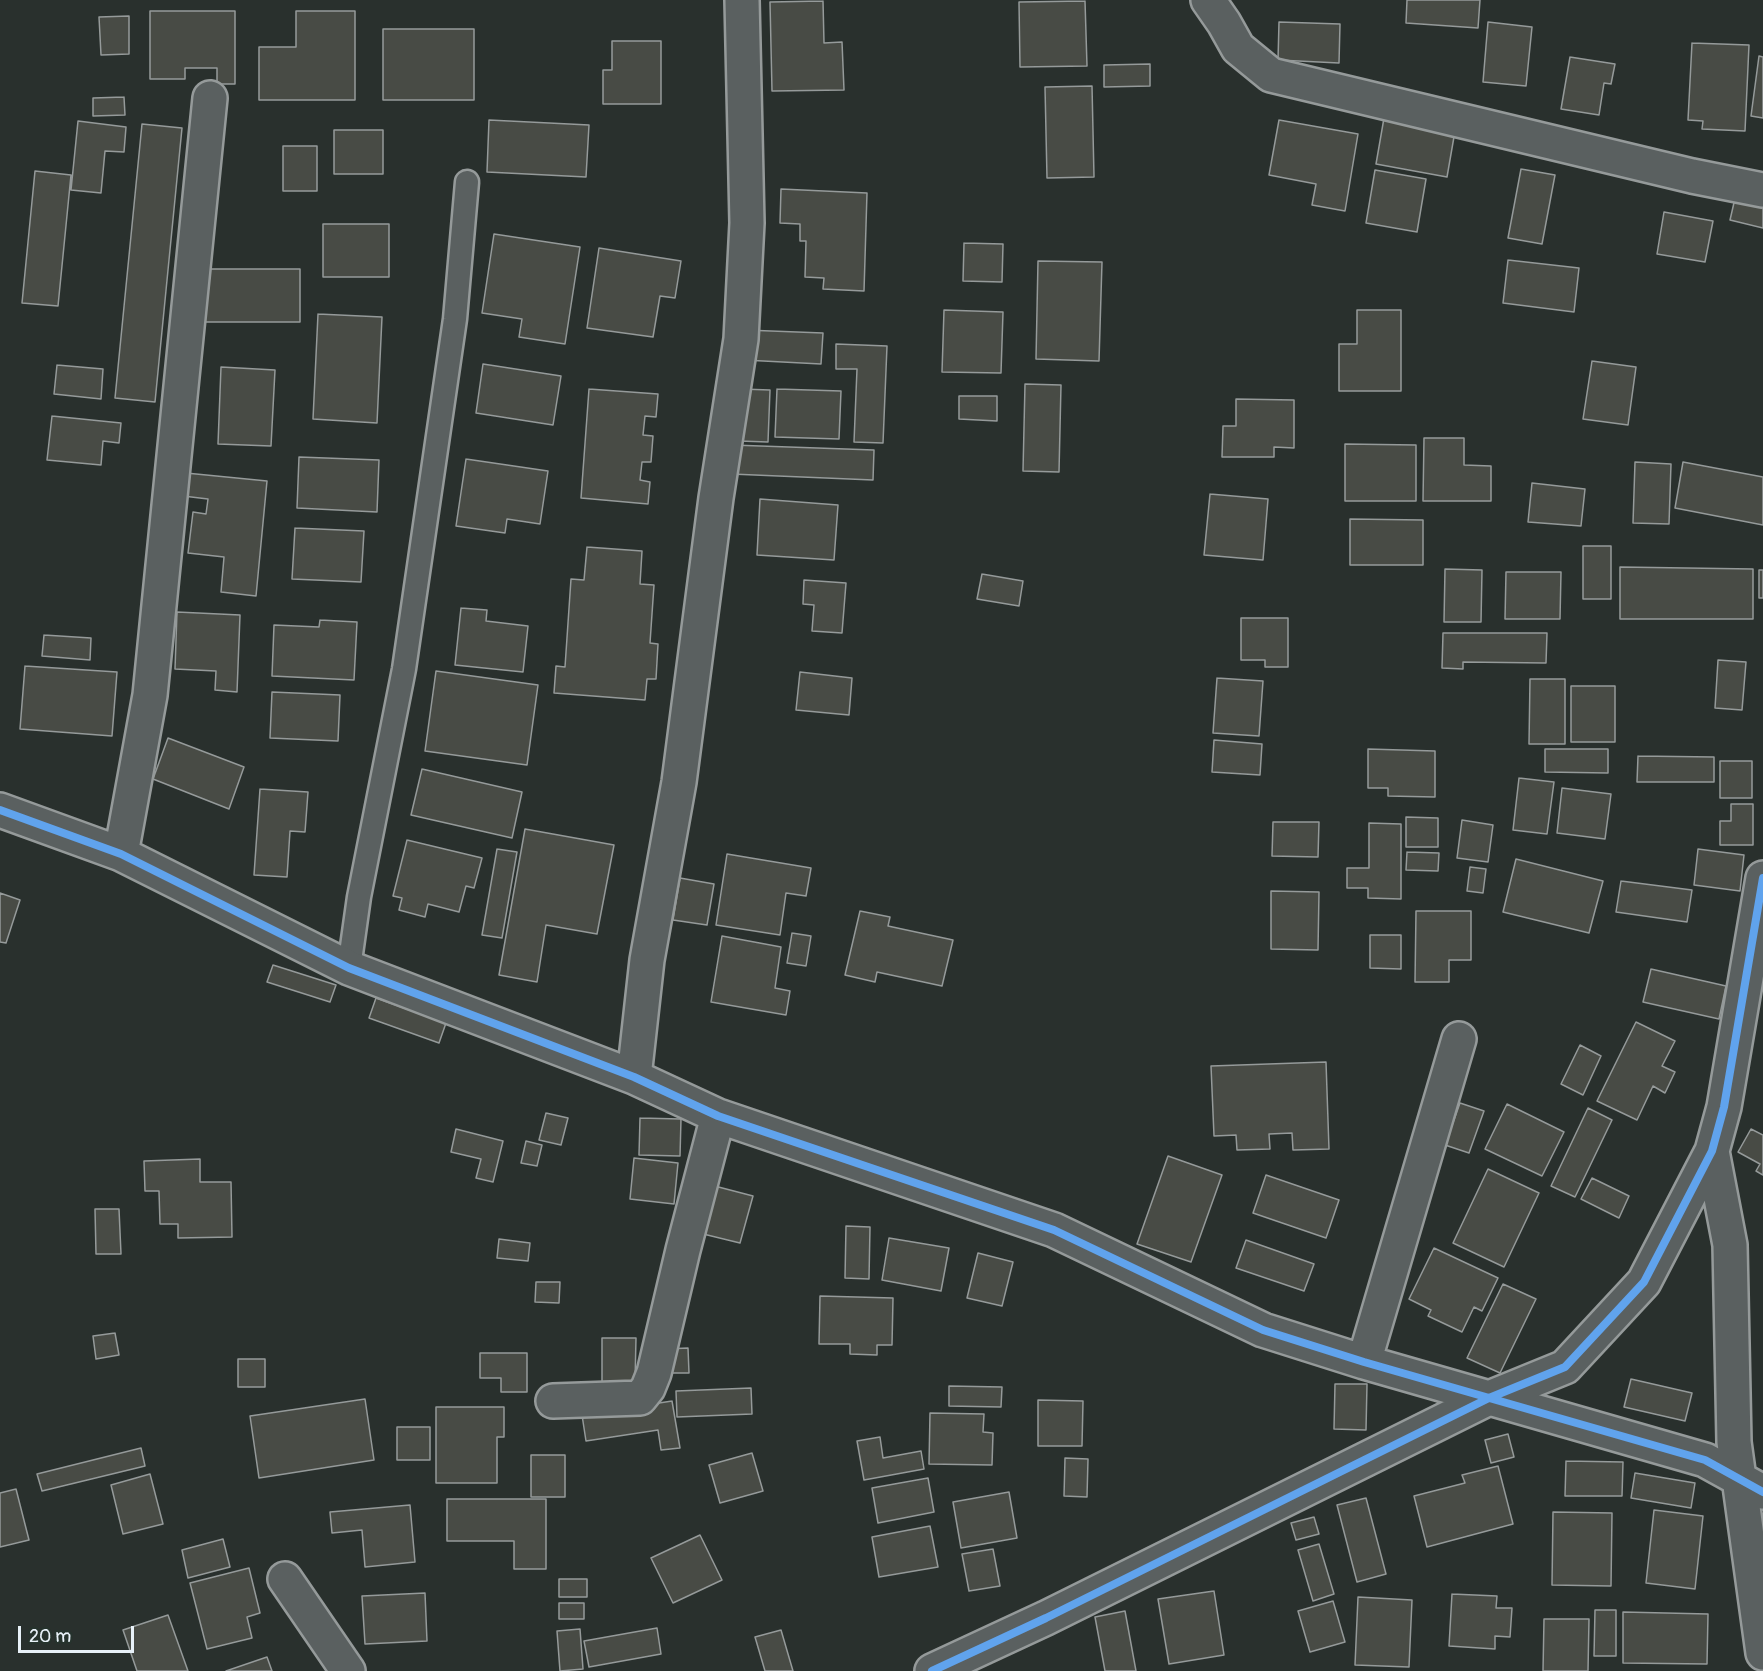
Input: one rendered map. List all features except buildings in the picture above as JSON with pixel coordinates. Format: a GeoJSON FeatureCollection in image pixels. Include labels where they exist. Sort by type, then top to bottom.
{"type":"FeatureCollection","features":[{"type":"Feature","properties":{"kind":"street"},"geometry":{"type":"LineString","coordinates":[[634,1077],[646,960],[679,782],[716,498],[741,339],[747,223],[742,0]]}},
{"type":"Feature","properties":{"kind":"street"},"geometry":{"type":"LineString","coordinates":[[1219,8],[1238,48],[1271,75],[1692,176],[1763,190]]}},
{"type":"Feature","properties":{"kind":"street"},"geometry":{"type":"LineString","coordinates":[[121,854],[150,696],[210,98]]}},
{"type":"Feature","properties":{"kind":"street"},"geometry":{"type":"LineString","coordinates":[[0,810],[121,854],[349,968],[634,1077],[718,1116],[1054,1230],[1263,1330],[1364,1362],[1705,1460],[1751,1486]]}},
{"type":"Feature","properties":{"kind":"street"},"geometry":{"type":"LineString","coordinates":[[932,1671],[1046,1618],[1489,1398],[1565,1367],[1644,1282],[1712,1151],[1724,1107],[1763,878]]}},
{"type":"Feature","properties":{"kind":"street"},"geometry":{"type":"LineString","coordinates":[[1364,1362],[1458,1039]]}},
{"type":"Feature","properties":{"kind":"street"},"geometry":{"type":"LineString","coordinates":[[553,1401],[640,1398],[648,1388],[654,1373],[718,1116]]}},
{"type":"Feature","properties":{"kind":"street"},"geometry":{"type":"LineString","coordinates":[[1712,1151],[1730,1245],[1734,1442],[1751,1486],[1763,1653]]}},
{"type":"Feature","properties":{"kind":"street"},"geometry":{"type":"LineString","coordinates":[[285,1579],[348,1671]]}},
{"type":"Feature","properties":{"kind":"lane"},"geometry":{"type":"LineString","coordinates":[[349,968],[359,897],[404,669],[455,319],[467,182]]}},
{"type":"Feature","properties":{"kind":"cycle path"},"geometry":{"type":"LineString","coordinates":[[0,810],[121,854],[349,968],[634,1077],[718,1116],[1054,1230],[1263,1330],[1364,1362],[1705,1460],[1763,1492]]}},
{"type":"Feature","properties":{"kind":"cycle path"},"geometry":{"type":"LineString","coordinates":[[932,1671],[1046,1618],[1489,1398],[1565,1367],[1644,1282],[1712,1151],[1724,1107],[1763,878]]}}]}
